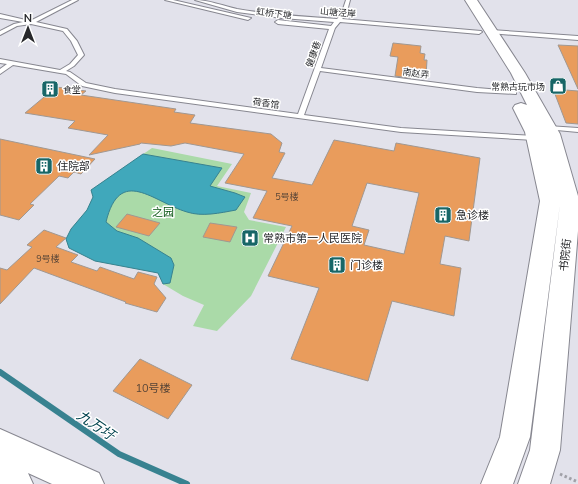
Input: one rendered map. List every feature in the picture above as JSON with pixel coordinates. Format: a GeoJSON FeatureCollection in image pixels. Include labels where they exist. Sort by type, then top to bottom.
{"type":"FeatureCollection","features":[{"type":"Feature","properties":{"kind":"main road","name":"书院街"},"geometry":{"type":"LineString","coordinates":[[461,0],[518,73],[541,133],[550,200],[515,437],[496,484]]}},
{"type":"Feature","properties":{"kind":"main road","name":"书院街"},"geometry":{"type":"LineString","coordinates":[[471,0],[514,93],[541,133]]}},
{"type":"Feature","properties":{"kind":"main road","name":"书院街"},"geometry":{"type":"LineString","coordinates":[[534,484],[545,450],[573,235],[570,204],[551,134],[541,133]]}},
{"type":"Feature","properties":{"kind":"main road"},"geometry":{"type":"LineString","coordinates":[[0,444],[88,484]]}},
{"type":"Feature","properties":{"kind":"main road"},"geometry":{"type":"LineString","coordinates":[[0,475],[17,484]]}},
{"type":"Feature","properties":{"kind":"lane"},"geometry":{"type":"LineString","coordinates":[[0,33],[16,25],[30,23],[76,0]]}},
{"type":"Feature","properties":{"kind":"lane","name":"虹桥下塘"},"geometry":{"type":"LineString","coordinates":[[167,0],[231,15],[332,28]]}},
{"type":"Feature","properties":{"kind":"lane","name":"山塘泾岸"},"geometry":{"type":"LineString","coordinates":[[197,0],[237,10],[282,16],[578,38]]}},
{"type":"Feature","properties":{"kind":"lane","name":"健康巷"},"geometry":{"type":"LineString","coordinates":[[300,117],[332,28],[343,15],[348,0]]}},
{"type":"Feature","properties":{"kind":"lane"},"geometry":{"type":"LineString","coordinates":[[0,16],[65,30],[74,41],[81,55],[72,65],[60,72]]}},
{"type":"Feature","properties":{"kind":"lane","name":"荷香馆"},"geometry":{"type":"LineString","coordinates":[[0,61],[68,73],[84,85],[115,91],[401,130],[541,133],[578,130]]}},
{"type":"Feature","properties":{"kind":"lane"},"geometry":{"type":"LineString","coordinates":[[0,72],[12,63]]}},
{"type":"Feature","properties":{"kind":"lane","name":"南赵弄"},"geometry":{"type":"LineString","coordinates":[[317,69],[477,90],[514,93]]}},
{"type":"Feature","properties":{"kind":"green space","name":"之园"},"geometry":{"type":"Polygon","coordinates":[[[152,148],[232,164],[217,186],[251,193],[244,212],[249,220],[286,227],[251,296],[217,331],[193,326],[204,305],[183,296],[163,284],[158,273],[95,261],[69,248],[66,239],[71,229],[87,210],[93,197],[91,190],[152,148]]]}},
{"type":"Feature","properties":{"kind":"water"},"geometry":{"type":"Polygon","coordinates":[[[143,154],[222,168],[210,186],[245,197],[236,210],[199,214],[187,212],[139,192],[129,191],[120,195],[112,205],[106,222],[117,231],[138,238],[171,258],[174,265],[170,283],[163,284],[158,273],[95,261],[69,248],[66,239],[71,229],[87,210],[93,197],[91,190],[143,154]]]}},
{"type":"Feature","properties":{"kind":"building"},"geometry":{"type":"Polygon","coordinates":[[[393,43],[421,46],[420,53],[425,54],[424,60],[427,60],[426,76],[411,75],[411,78],[395,76],[398,57],[390,56],[393,43]]]}},
{"type":"Feature","properties":{"kind":"building"},"geometry":{"type":"Polygon","coordinates":[[[558,45],[578,46],[578,89],[558,45]]]}},
{"type":"Feature","properties":{"kind":"building"},"geometry":{"type":"Polygon","coordinates":[[[56,87],[86,91],[81,95],[176,109],[174,112],[195,115],[190,123],[271,134],[282,143],[279,152],[285,153],[272,178],[312,185],[334,140],[394,151],[396,143],[480,158],[469,241],[445,236],[440,264],[461,268],[454,316],[392,301],[368,381],[291,359],[319,288],[268,276],[292,226],[253,218],[267,191],[225,183],[244,154],[185,143],[171,146],[141,143],[89,155],[108,135],[68,128],[75,121],[25,113],[56,87]],[[367,183],[352,226],[369,230],[364,245],[404,254],[419,193],[367,183]]]}},
{"type":"Feature","properties":{"kind":"building"},"geometry":{"type":"Polygon","coordinates":[[[553,89],[578,91],[578,124],[566,123],[553,89]]]}},
{"type":"Feature","properties":{"kind":"building","name":"住院部"},"geometry":{"type":"Polygon","coordinates":[[[0,139],[95,159],[81,174],[74,172],[68,178],[59,176],[30,204],[34,205],[19,220],[0,215],[0,139]]]}},
{"type":"Feature","properties":{"kind":"building"},"geometry":{"type":"Polygon","coordinates":[[[127,214],[160,223],[149,236],[116,227],[127,214]]]}},
{"type":"Feature","properties":{"kind":"building"},"geometry":{"type":"Polygon","coordinates":[[[210,223],[237,227],[230,242],[203,237],[210,223]]]}},
{"type":"Feature","properties":{"kind":"building"},"geometry":{"type":"Polygon","coordinates":[[[44,230],[66,238],[56,247],[78,255],[71,262],[97,271],[100,267],[134,279],[138,272],[157,277],[154,284],[166,298],[157,312],[125,303],[126,302],[34,268],[0,304],[0,268],[7,270],[32,247],[27,245],[44,230]]]}},
{"type":"Feature","properties":{"kind":"building"},"geometry":{"type":"Polygon","coordinates":[[[140,359],[192,385],[168,419],[113,391],[140,359]]]}},
{"type":"Feature","properties":{"kind":"waterway","name":"九万圩"},"geometry":{"type":"LineString","coordinates":[[0,372],[119,454],[187,484]]}},
{"type":"Feature","properties":{"kind":"place","name":"常熟古玩市场"},"geometry":{"type":"Point","coordinates":[558,86]}},
{"type":"Feature","properties":{"kind":"place","name":"食堂"},"geometry":{"type":"Point","coordinates":[50,89]}},
{"type":"Feature","properties":{"kind":"place","name":"住院部"},"geometry":{"type":"Point","coordinates":[44,166]}},
{"type":"Feature","properties":{"kind":"place","name":"急诊楼"},"geometry":{"type":"Point","coordinates":[443,215]}},
{"type":"Feature","properties":{"kind":"place","name":"常熟市第一人民医院"},"geometry":{"type":"Point","coordinates":[250,238]}},
{"type":"Feature","properties":{"kind":"place","name":"门诊楼"},"geometry":{"type":"Point","coordinates":[337,265]}}]}
